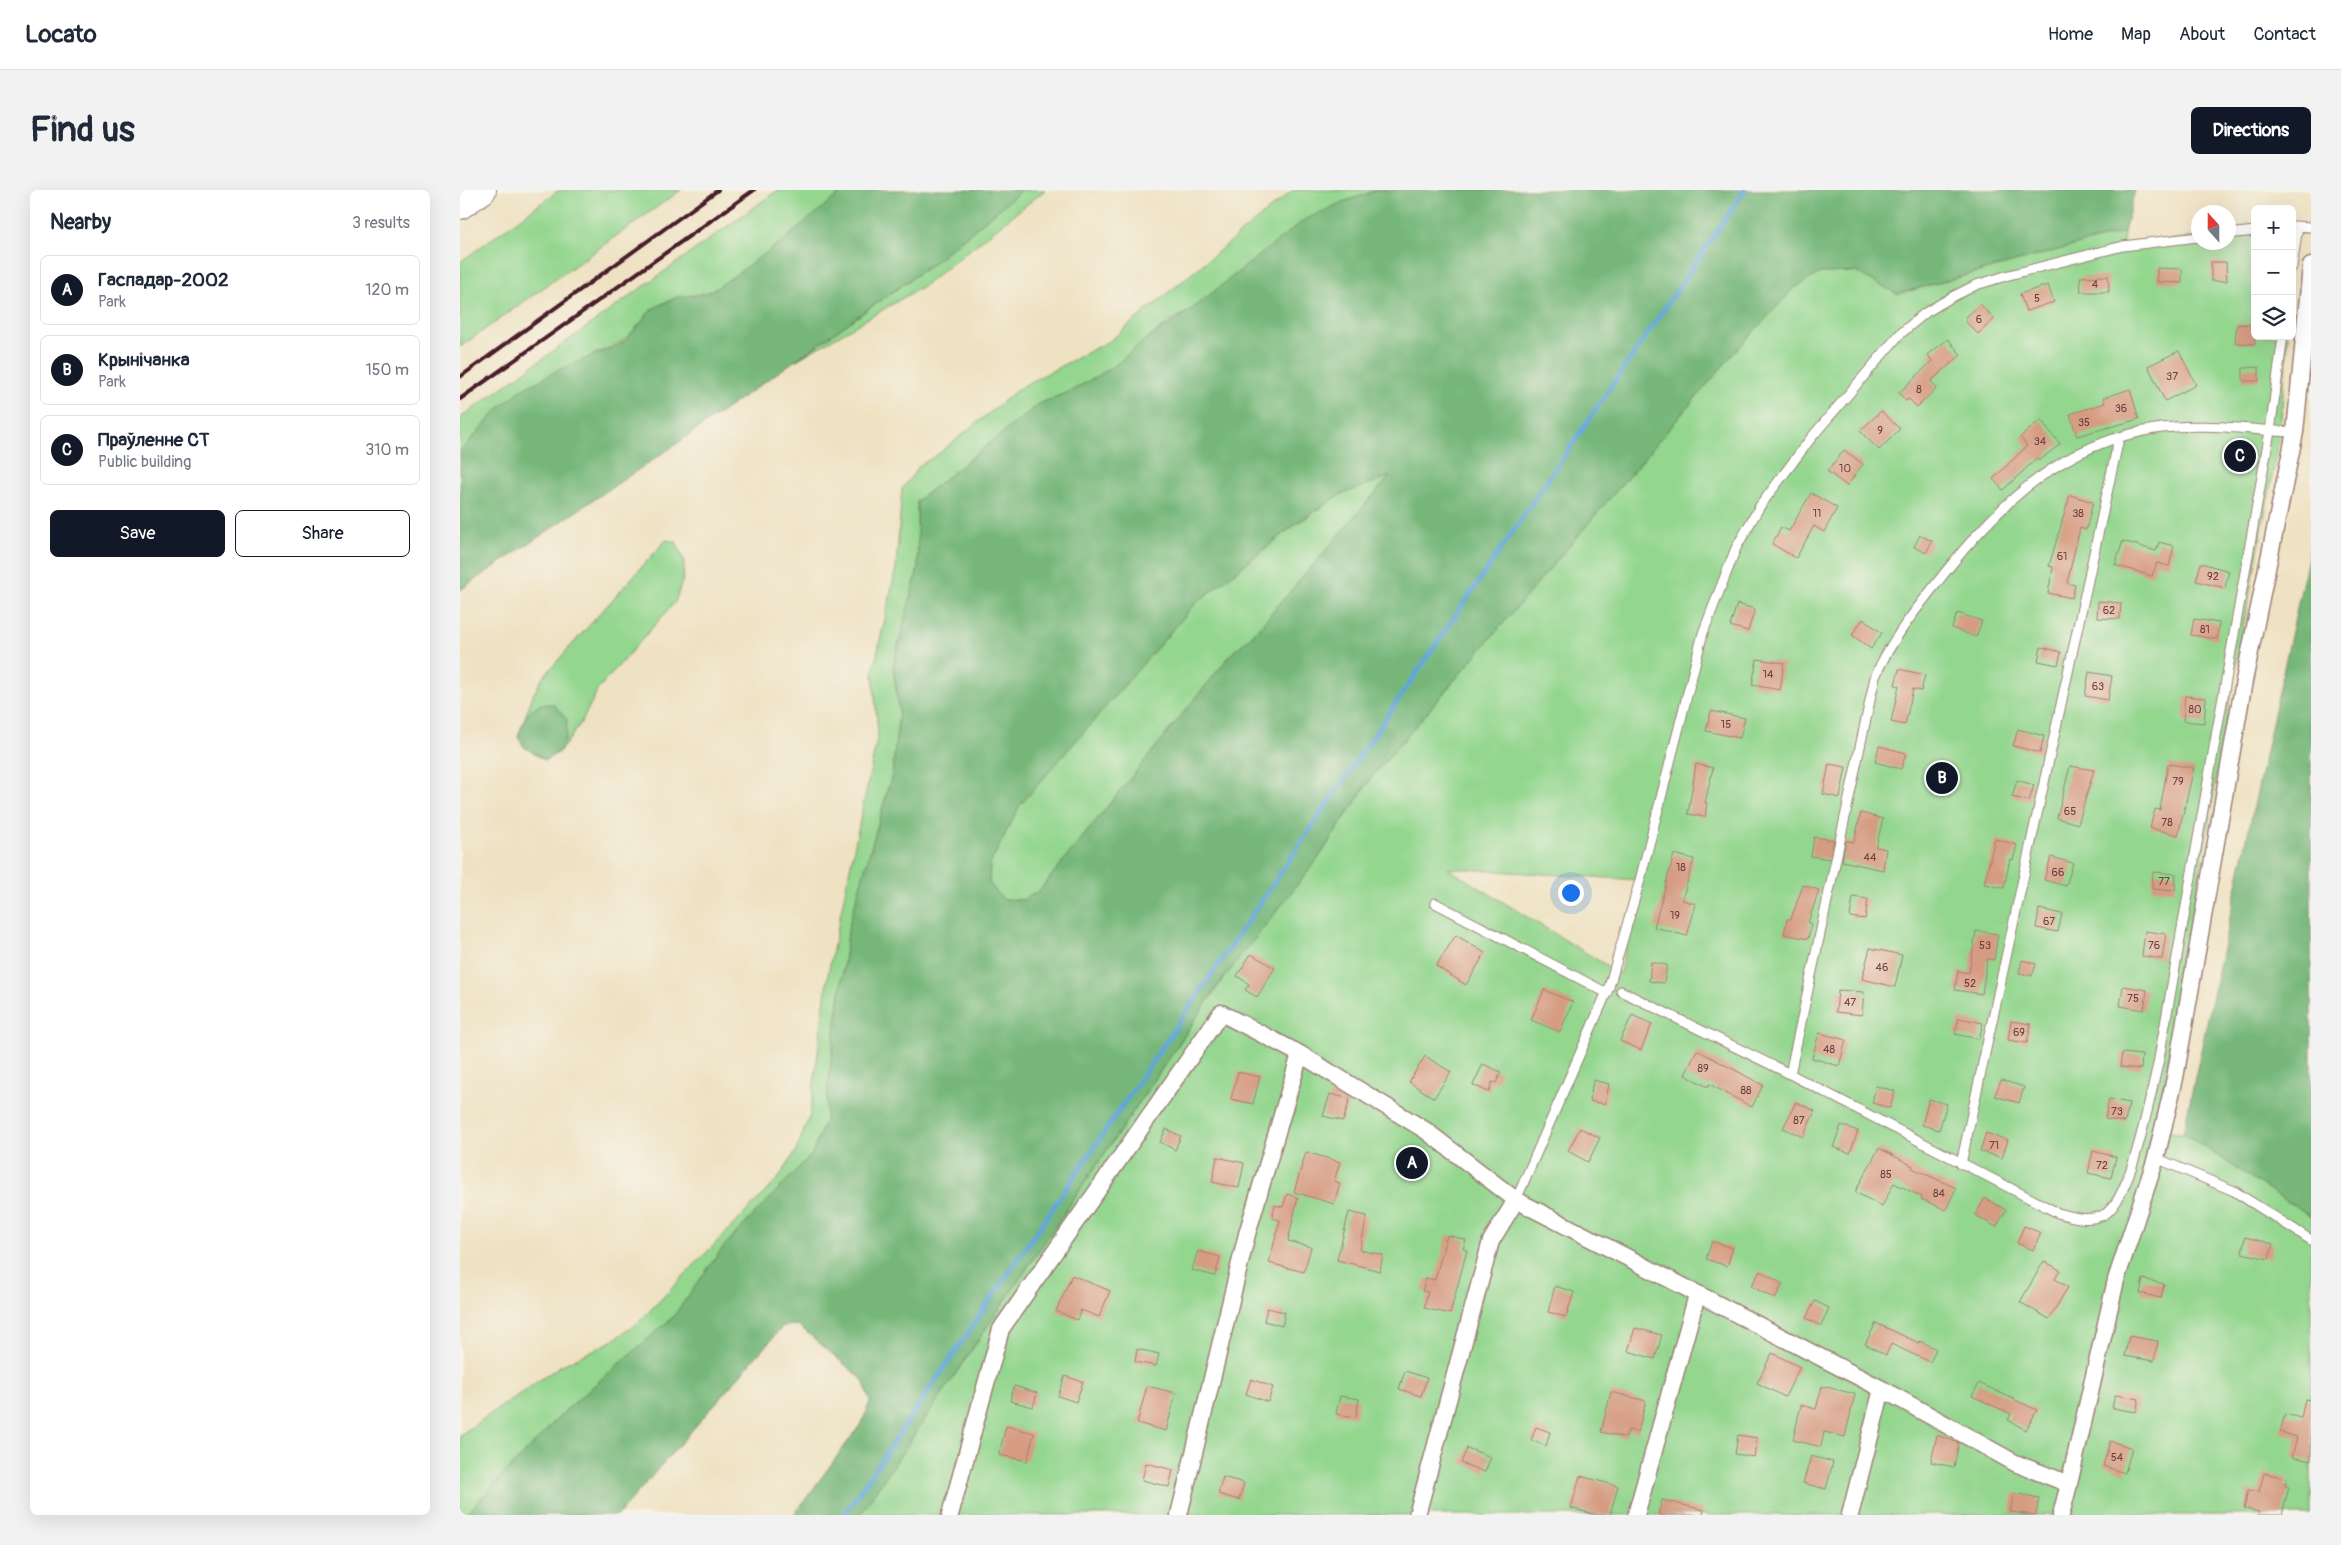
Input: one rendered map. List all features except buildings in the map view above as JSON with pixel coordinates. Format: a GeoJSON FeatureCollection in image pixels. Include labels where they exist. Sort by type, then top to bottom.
{"type":"FeatureCollection","features":[{"type":"Feature","properties":{"kind":"highway"},"geometry":{"type":"LineString","coordinates":[[460,205],[482,190]]}},
{"type":"Feature","properties":{"kind":"street"},"geometry":{"type":"LineString","coordinates":[[2061,1515],[2116,1280],[2156,1158],[2175,1078],[2244,681],[2296,432],[2311,266]]}},
{"type":"Feature","properties":{"kind":"street"},"geometry":{"type":"LineString","coordinates":[[950,1515],[1001,1329],[1221,1013],[1300,1054],[1425,1130],[1516,1200],[1882,1389],[2015,1463],[2069,1484]]}},
{"type":"Feature","properties":{"kind":"street"},"geometry":{"type":"LineString","coordinates":[[1179,1515],[1247,1234],[1300,1054]]}},
{"type":"Feature","properties":{"kind":"street"},"geometry":{"type":"LineString","coordinates":[[1418,1515],[1491,1241],[1516,1200]]}},
{"type":"Feature","properties":{"kind":"street"},"geometry":{"type":"LineString","coordinates":[[1636,1515],[1697,1295]]}},
{"type":"Feature","properties":{"kind":"street"},"geometry":{"type":"LineString","coordinates":[[1850,1515],[1882,1389]]}},
{"type":"Feature","properties":{"kind":"lane"},"geometry":{"type":"LineString","coordinates":[[2296,226],[2311,227]]}},
{"type":"Feature","properties":{"kind":"lane"},"geometry":{"type":"LineString","coordinates":[[2236,233],[2251,231]]}},
{"type":"Feature","properties":{"kind":"lane"},"geometry":{"type":"LineString","coordinates":[[1516,1200],[1607,993],[1640,880],[1703,633],[1736,548],[1760,506],[1811,438],[1899,335],[1925,313],[1952,297],[1976,286],[2009,275],[2123,246],[2191,238]]}},
{"type":"Feature","properties":{"kind":"lane"},"geometry":{"type":"LineString","coordinates":[[1621,991],[1790,1074],[2058,1213],[2090,1218],[2103,1215],[2116,1205],[2132,1168],[2158,1064],[2270,431],[2282,340]]}},
{"type":"Feature","properties":{"kind":"lane"},"geometry":{"type":"LineString","coordinates":[[1790,1074],[1875,677],[1882,660],[1928,594],[1969,542],[2005,504],[2066,458],[2119,438],[2155,429],[2189,426],[2296,432]]}},
{"type":"Feature","properties":{"kind":"lane"},"geometry":{"type":"LineString","coordinates":[[1961,1164],[2119,438]]}},
{"type":"Feature","properties":{"kind":"lane"},"geometry":{"type":"LineString","coordinates":[[1435,902],[1607,993]]}},
{"type":"Feature","properties":{"kind":"lane"},"geometry":{"type":"LineString","coordinates":[[2156,1158],[2234,1191],[2311,1240]]}},
{"type":"Feature","properties":{"kind":"green space"},"geometry":{"type":"Polygon","coordinates":[[[559,190],[681,190],[460,347],[460,262],[559,190]]]}},
{"type":"Feature","properties":{"kind":"green space"},"geometry":{"type":"Polygon","coordinates":[[[778,190],[844,190],[750,267],[717,288],[701,294],[668,301],[653,309],[633,332],[623,340],[594,354],[469,443],[460,452],[460,418],[778,190]]]}},
{"type":"Feature","properties":{"kind":"green space"},"geometry":{"type":"Polygon","coordinates":[[[844,190],[1022,190],[935,262],[672,447],[460,590],[460,452],[500,407],[521,390],[560,369],[617,346],[626,340],[652,309],[677,297],[703,294],[717,288],[785,239],[844,190]]]}},
{"type":"Feature","properties":{"kind":"green space"},"geometry":{"type":"Polygon","coordinates":[[[1022,190],[1045,190],[925,285],[795,361],[935,262],[1022,190]]]}},
{"type":"Feature","properties":{"kind":"green space"},"geometry":{"type":"Polygon","coordinates":[[[1293,190],[1378,190],[1340,203],[1189,311],[1169,322],[1113,367],[1073,390],[1039,404],[917,501],[918,568],[893,666],[899,712],[892,775],[849,925],[828,1085],[826,1119],[812,1154],[725,1246],[673,1317],[566,1410],[465,1515],[460,1515],[460,1435],[560,1366],[612,1341],[638,1323],[777,1180],[796,1151],[810,1115],[828,974],[878,734],[873,673],[896,568],[902,489],[920,465],[937,455],[1021,387],[1111,340],[1293,190]]]}},
{"type":"Feature","properties":{"kind":"green space"},"geometry":{"type":"Polygon","coordinates":[[[1378,190],[2135,190],[2124,232],[1897,294],[1856,272],[1820,273],[1793,289],[1733,354],[1371,778],[1317,860],[1219,984],[860,1515],[794,1515],[863,1421],[870,1401],[863,1380],[798,1325],[783,1326],[618,1515],[465,1515],[566,1410],[673,1317],[724,1246],[812,1154],[826,1119],[828,1085],[849,925],[892,775],[899,712],[893,666],[918,568],[917,501],[1039,404],[1073,390],[1113,367],[1145,340],[1189,311],[1304,220],[1340,203],[1378,190]],[[1390,476],[1340,495],[1299,521],[1196,603],[1020,805],[990,864],[989,883],[1003,899],[1023,900],[1039,891],[1233,652],[1250,638],[1390,476]]]}},
{"type":"Feature","properties":{"kind":"green space"},"geometry":{"type":"Polygon","coordinates":[[[2251,231],[2251,340],[2288,340],[2279,440],[2234,676],[2156,1131],[2183,1133],[2311,1217],[2311,1515],[860,1515],[1233,964],[1317,860],[1371,778],[1733,354],[1793,289],[1820,273],[1856,272],[1898,294],[2124,232],[2123,245],[2191,238],[2191,250],[2236,250],[2236,233],[2251,231]],[[1447,868],[1619,973],[1640,880],[1447,868]]]}},
{"type":"Feature","properties":{"kind":"green space"},"geometry":{"type":"Polygon","coordinates":[[[1391,475],[1250,638],[1233,652],[1039,891],[1023,900],[1003,899],[989,883],[990,864],[1020,805],[1196,603],[1299,522],[1340,495],[1391,475]]]}},
{"type":"Feature","properties":{"kind":"green space"},"geometry":{"type":"Polygon","coordinates":[[[666,540],[676,542],[684,560],[683,579],[675,602],[598,689],[582,721],[566,744],[558,753],[545,760],[526,748],[518,737],[533,695],[543,677],[666,540]]]}},
{"type":"Feature","properties":{"kind":"green space"},"geometry":{"type":"Polygon","coordinates":[[[2311,544],[2311,1217],[2183,1133],[2311,544]]]}},
{"type":"Feature","properties":{"kind":"green space"},"geometry":{"type":"Polygon","coordinates":[[[541,704],[553,704],[567,719],[564,744],[558,752],[545,760],[524,747],[518,737],[526,715],[541,704]]]}},
{"type":"Feature","properties":{"kind":"waterway"},"geometry":{"type":"LineString","coordinates":[[844,1515],[1745,190]]}},
{"type":"Feature","properties":{"kind":"railway"},"geometry":{"type":"LineString","coordinates":[[460,377],[718,190]]}},
{"type":"Feature","properties":{"kind":"railway"},"geometry":{"type":"LineString","coordinates":[[460,399],[754,190]]}},
{"type":"Feature","properties":{"kind":"place","name":"Праўленне СТ"},"geometry":{"type":"Point","coordinates":[2240,456]}},
{"type":"Feature","properties":{"kind":"place","name":"Крынічанка"},"geometry":{"type":"Point","coordinates":[1942,778]}},
{"type":"Feature","properties":{"kind":"place","name":"Гаспадар-2002"},"geometry":{"type":"Point","coordinates":[1412,1163]}}]}
